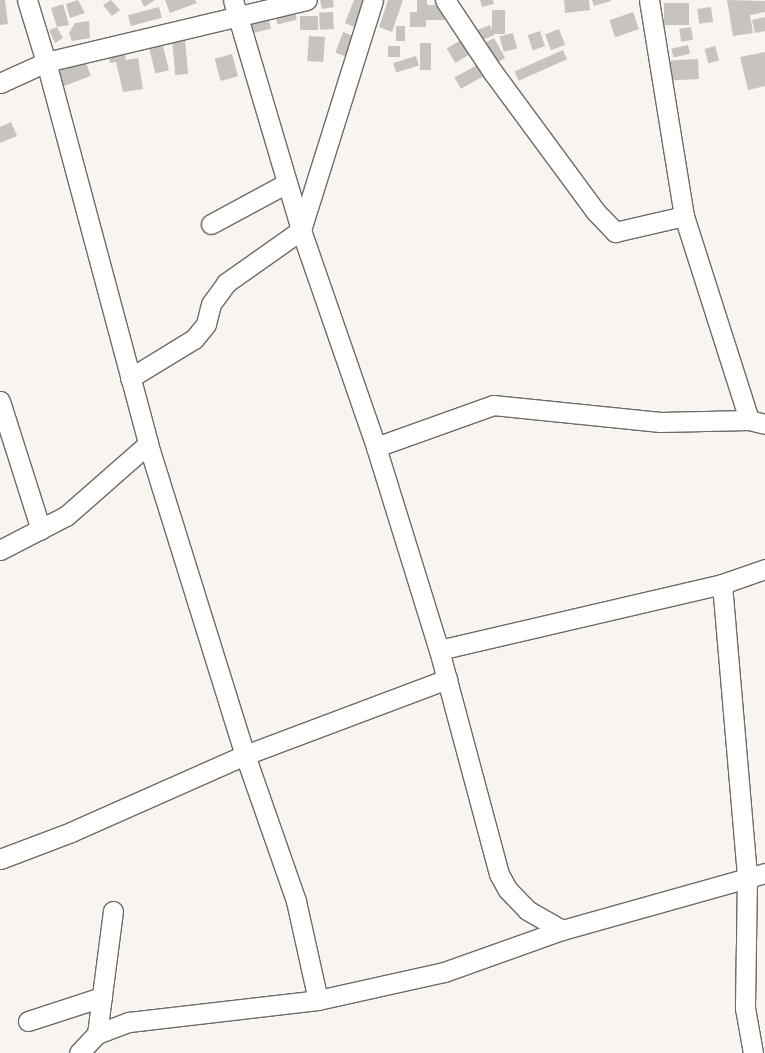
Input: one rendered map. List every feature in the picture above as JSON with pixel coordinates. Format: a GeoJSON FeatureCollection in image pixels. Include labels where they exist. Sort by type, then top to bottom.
{"type":"FeatureCollection","features":[{"type":"Feature","properties":{"kind":"street"},"geometry":{"type":"LineString","coordinates":[[27,0],[46,62],[148,444],[245,754],[296,901],[318,1000]]}},
{"type":"Feature","properties":{"kind":"street"},"geometry":{"type":"LineString","coordinates":[[0,82],[46,62],[235,8],[307,0]]}},
{"type":"Feature","properties":{"kind":"street"},"geometry":{"type":"LineString","coordinates":[[130,378],[194,339],[206,324],[211,304],[226,283],[301,230],[373,0]]}},
{"type":"Feature","properties":{"kind":"street"},"geometry":{"type":"LineString","coordinates":[[445,0],[496,77],[596,212],[615,232],[684,216]]}},
{"type":"Feature","properties":{"kind":"street"},"geometry":{"type":"LineString","coordinates":[[376,447],[493,405],[660,422],[757,422],[684,216],[649,0]]}},
{"type":"Feature","properties":{"kind":"street"},"geometry":{"type":"LineString","coordinates":[[235,8],[301,230],[376,447],[439,650],[499,874],[508,890],[527,910],[562,930]]}},
{"type":"Feature","properties":{"kind":"street"},"geometry":{"type":"LineString","coordinates":[[211,224],[287,183]]}},
{"type":"Feature","properties":{"kind":"street"},"geometry":{"type":"LineString","coordinates":[[1,407],[41,530]]}},
{"type":"Feature","properties":{"kind":"street"},"geometry":{"type":"LineString","coordinates":[[0,550],[41,530],[79,506],[148,444]]}},
{"type":"Feature","properties":{"kind":"street"},"geometry":{"type":"LineString","coordinates":[[439,650],[722,584],[765,569]]}},
{"type":"Feature","properties":{"kind":"street"},"geometry":{"type":"LineString","coordinates":[[722,584],[747,878],[745,1008],[753,1053]]}},
{"type":"Feature","properties":{"kind":"street"},"geometry":{"type":"LineString","coordinates":[[0,859],[72,832],[245,754],[447,679]]}},
{"type":"Feature","properties":{"kind":"street"},"geometry":{"type":"LineString","coordinates":[[79,1053],[97,1034],[129,1022],[318,1000],[444,972],[562,930],[765,872]]}},
{"type":"Feature","properties":{"kind":"street"},"geometry":{"type":"LineString","coordinates":[[97,1034],[113,911]]}},
{"type":"Feature","properties":{"kind":"street"},"geometry":{"type":"LineString","coordinates":[[28,1021],[102,997]]}},
{"type":"Feature","properties":{"kind":"building"},"geometry":{"type":"Polygon","coordinates":[[[0,0],[5,0],[8,24],[0,25],[0,0]]]}},
{"type":"Feature","properties":{"kind":"building"},"geometry":{"type":"Polygon","coordinates":[[[78,0],[85,13],[70,18],[66,4],[78,0]]]}},
{"type":"Feature","properties":{"kind":"building"},"geometry":{"type":"Polygon","coordinates":[[[111,0],[120,10],[112,16],[103,5],[111,0]]]}},
{"type":"Feature","properties":{"kind":"building"},"geometry":{"type":"Polygon","coordinates":[[[141,0],[155,0],[144,7],[141,0]]]}},
{"type":"Feature","properties":{"kind":"building"},"geometry":{"type":"Polygon","coordinates":[[[165,0],[195,0],[197,3],[170,13],[165,0]]]}},
{"type":"Feature","properties":{"kind":"building"},"geometry":{"type":"Polygon","coordinates":[[[320,0],[333,0],[334,7],[322,9],[320,0]]]}},
{"type":"Feature","properties":{"kind":"building"},"geometry":{"type":"Polygon","coordinates":[[[354,0],[368,0],[359,29],[345,23],[354,0]]]}},
{"type":"Feature","properties":{"kind":"building"},"geometry":{"type":"Polygon","coordinates":[[[388,0],[403,0],[392,32],[379,27],[388,0]]]}},
{"type":"Feature","properties":{"kind":"building"},"geometry":{"type":"Polygon","coordinates":[[[417,0],[427,0],[427,5],[452,6],[452,20],[426,20],[426,27],[410,27],[410,12],[417,12],[417,0]]]}},
{"type":"Feature","properties":{"kind":"building"},"geometry":{"type":"Polygon","coordinates":[[[480,0],[493,0],[494,4],[482,7],[480,0]]]}},
{"type":"Feature","properties":{"kind":"building"},"geometry":{"type":"Polygon","coordinates":[[[564,0],[589,0],[590,10],[565,13],[564,0]]]}},
{"type":"Feature","properties":{"kind":"building"},"geometry":{"type":"Polygon","coordinates":[[[592,0],[611,0],[611,1],[594,6],[592,0]]]}},
{"type":"Feature","properties":{"kind":"building"},"geometry":{"type":"Polygon","coordinates":[[[727,0],[765,1],[765,12],[750,15],[753,33],[733,36],[727,0]]]}},
{"type":"Feature","properties":{"kind":"building"},"geometry":{"type":"Polygon","coordinates":[[[664,3],[689,3],[689,25],[664,25],[664,3]]]}},
{"type":"Feature","properties":{"kind":"building"},"geometry":{"type":"Polygon","coordinates":[[[63,4],[69,25],[57,27],[51,8],[63,4]]]}},
{"type":"Feature","properties":{"kind":"building"},"geometry":{"type":"Polygon","coordinates":[[[159,7],[162,18],[131,26],[128,15],[159,7]]]}},
{"type":"Feature","properties":{"kind":"building"},"geometry":{"type":"Polygon","coordinates":[[[711,7],[713,22],[699,24],[697,9],[711,7]]]}},
{"type":"Feature","properties":{"kind":"building"},"geometry":{"type":"Polygon","coordinates":[[[294,8],[297,20],[277,24],[275,13],[294,8]]]}},
{"type":"Feature","properties":{"kind":"building"},"geometry":{"type":"Polygon","coordinates":[[[492,10],[505,10],[505,34],[492,34],[492,10]]]}},
{"type":"Feature","properties":{"kind":"building"},"geometry":{"type":"Polygon","coordinates":[[[333,12],[334,29],[320,30],[319,13],[333,12]]]}},
{"type":"Feature","properties":{"kind":"building"},"geometry":{"type":"Polygon","coordinates":[[[633,12],[639,29],[615,37],[609,20],[633,12]]]}},
{"type":"Feature","properties":{"kind":"building"},"geometry":{"type":"Polygon","coordinates":[[[300,16],[318,16],[318,30],[300,30],[300,16]]]}},
{"type":"Feature","properties":{"kind":"building"},"geometry":{"type":"Polygon","coordinates":[[[268,17],[271,29],[250,34],[247,22],[268,17]]]}},
{"type":"Feature","properties":{"kind":"building"},"geometry":{"type":"Polygon","coordinates":[[[765,17],[765,31],[755,33],[752,20],[765,17]]]}},
{"type":"Feature","properties":{"kind":"building"},"geometry":{"type":"Polygon","coordinates":[[[89,21],[90,38],[72,41],[69,33],[75,23],[89,21]]]}},
{"type":"Feature","properties":{"kind":"building"},"geometry":{"type":"Polygon","coordinates":[[[490,25],[494,35],[480,41],[476,31],[490,25]]]}},
{"type":"Feature","properties":{"kind":"building"},"geometry":{"type":"Polygon","coordinates":[[[396,26],[405,26],[405,41],[396,41],[396,26]]]}},
{"type":"Feature","properties":{"kind":"building"},"geometry":{"type":"Polygon","coordinates":[[[57,27],[63,38],[55,43],[49,30],[57,27]]]}},
{"type":"Feature","properties":{"kind":"building"},"geometry":{"type":"Polygon","coordinates":[[[691,27],[693,40],[681,42],[679,29],[691,27]]]}},
{"type":"Feature","properties":{"kind":"building"},"geometry":{"type":"Polygon","coordinates":[[[559,29],[565,45],[551,50],[545,34],[559,29]]]}},
{"type":"Feature","properties":{"kind":"building"},"geometry":{"type":"Polygon","coordinates":[[[540,31],[545,46],[533,50],[528,35],[540,31]]]}},
{"type":"Feature","properties":{"kind":"building"},"geometry":{"type":"Polygon","coordinates":[[[343,32],[357,37],[350,58],[335,53],[343,32]]]}},
{"type":"Feature","properties":{"kind":"building"},"geometry":{"type":"Polygon","coordinates":[[[513,33],[517,48],[504,52],[499,37],[513,33]]]}},
{"type":"Feature","properties":{"kind":"building"},"geometry":{"type":"Polygon","coordinates":[[[469,35],[478,50],[455,63],[447,48],[469,35]]]}},
{"type":"Feature","properties":{"kind":"building"},"geometry":{"type":"Polygon","coordinates":[[[309,36],[325,37],[323,62],[307,61],[309,36]]]}},
{"type":"Feature","properties":{"kind":"building"},"geometry":{"type":"Polygon","coordinates":[[[185,38],[188,74],[175,75],[172,39],[185,38]]]}},
{"type":"Feature","properties":{"kind":"building"},"geometry":{"type":"Polygon","coordinates":[[[494,38],[505,58],[496,63],[485,43],[494,38]]]}},
{"type":"Feature","properties":{"kind":"building"},"geometry":{"type":"Polygon","coordinates":[[[162,42],[169,70],[155,74],[148,45],[162,42]]]}},
{"type":"Feature","properties":{"kind":"building"},"geometry":{"type":"Polygon","coordinates":[[[420,43],[431,43],[431,70],[420,70],[420,43]]]}},
{"type":"Feature","properties":{"kind":"building"},"geometry":{"type":"Polygon","coordinates":[[[688,45],[690,54],[673,58],[671,49],[688,45]]]}},
{"type":"Feature","properties":{"kind":"building"},"geometry":{"type":"Polygon","coordinates":[[[123,46],[126,60],[138,58],[143,89],[123,92],[116,62],[110,63],[107,48],[123,46]]]}},
{"type":"Feature","properties":{"kind":"building"},"geometry":{"type":"Polygon","coordinates":[[[388,46],[400,46],[400,57],[388,57],[388,46]]]}},
{"type":"Feature","properties":{"kind":"building"},"geometry":{"type":"Polygon","coordinates":[[[715,46],[719,60],[709,63],[704,49],[715,46]]]}},
{"type":"Feature","properties":{"kind":"building"},"geometry":{"type":"Polygon","coordinates":[[[563,50],[567,59],[519,81],[515,72],[563,50]]]}},
{"type":"Feature","properties":{"kind":"building"},"geometry":{"type":"Polygon","coordinates":[[[765,52],[765,86],[748,90],[740,57],[765,52]]]}},
{"type":"Feature","properties":{"kind":"building"},"geometry":{"type":"Polygon","coordinates":[[[232,54],[238,76],[221,81],[215,59],[232,54]]]}},
{"type":"Feature","properties":{"kind":"building"},"geometry":{"type":"Polygon","coordinates":[[[416,56],[419,66],[396,73],[393,63],[416,56]]]}},
{"type":"Feature","properties":{"kind":"building"},"geometry":{"type":"Polygon","coordinates":[[[84,58],[91,76],[59,88],[52,70],[84,58]]]}},
{"type":"Feature","properties":{"kind":"building"},"geometry":{"type":"Polygon","coordinates":[[[698,59],[699,79],[670,80],[669,61],[698,59]]]}},
{"type":"Feature","properties":{"kind":"building"},"geometry":{"type":"Polygon","coordinates":[[[486,60],[492,71],[461,89],[455,77],[486,60]]]}},
{"type":"Feature","properties":{"kind":"building"},"geometry":{"type":"Polygon","coordinates":[[[11,122],[17,136],[0,143],[0,127],[11,122]]]}}]}
